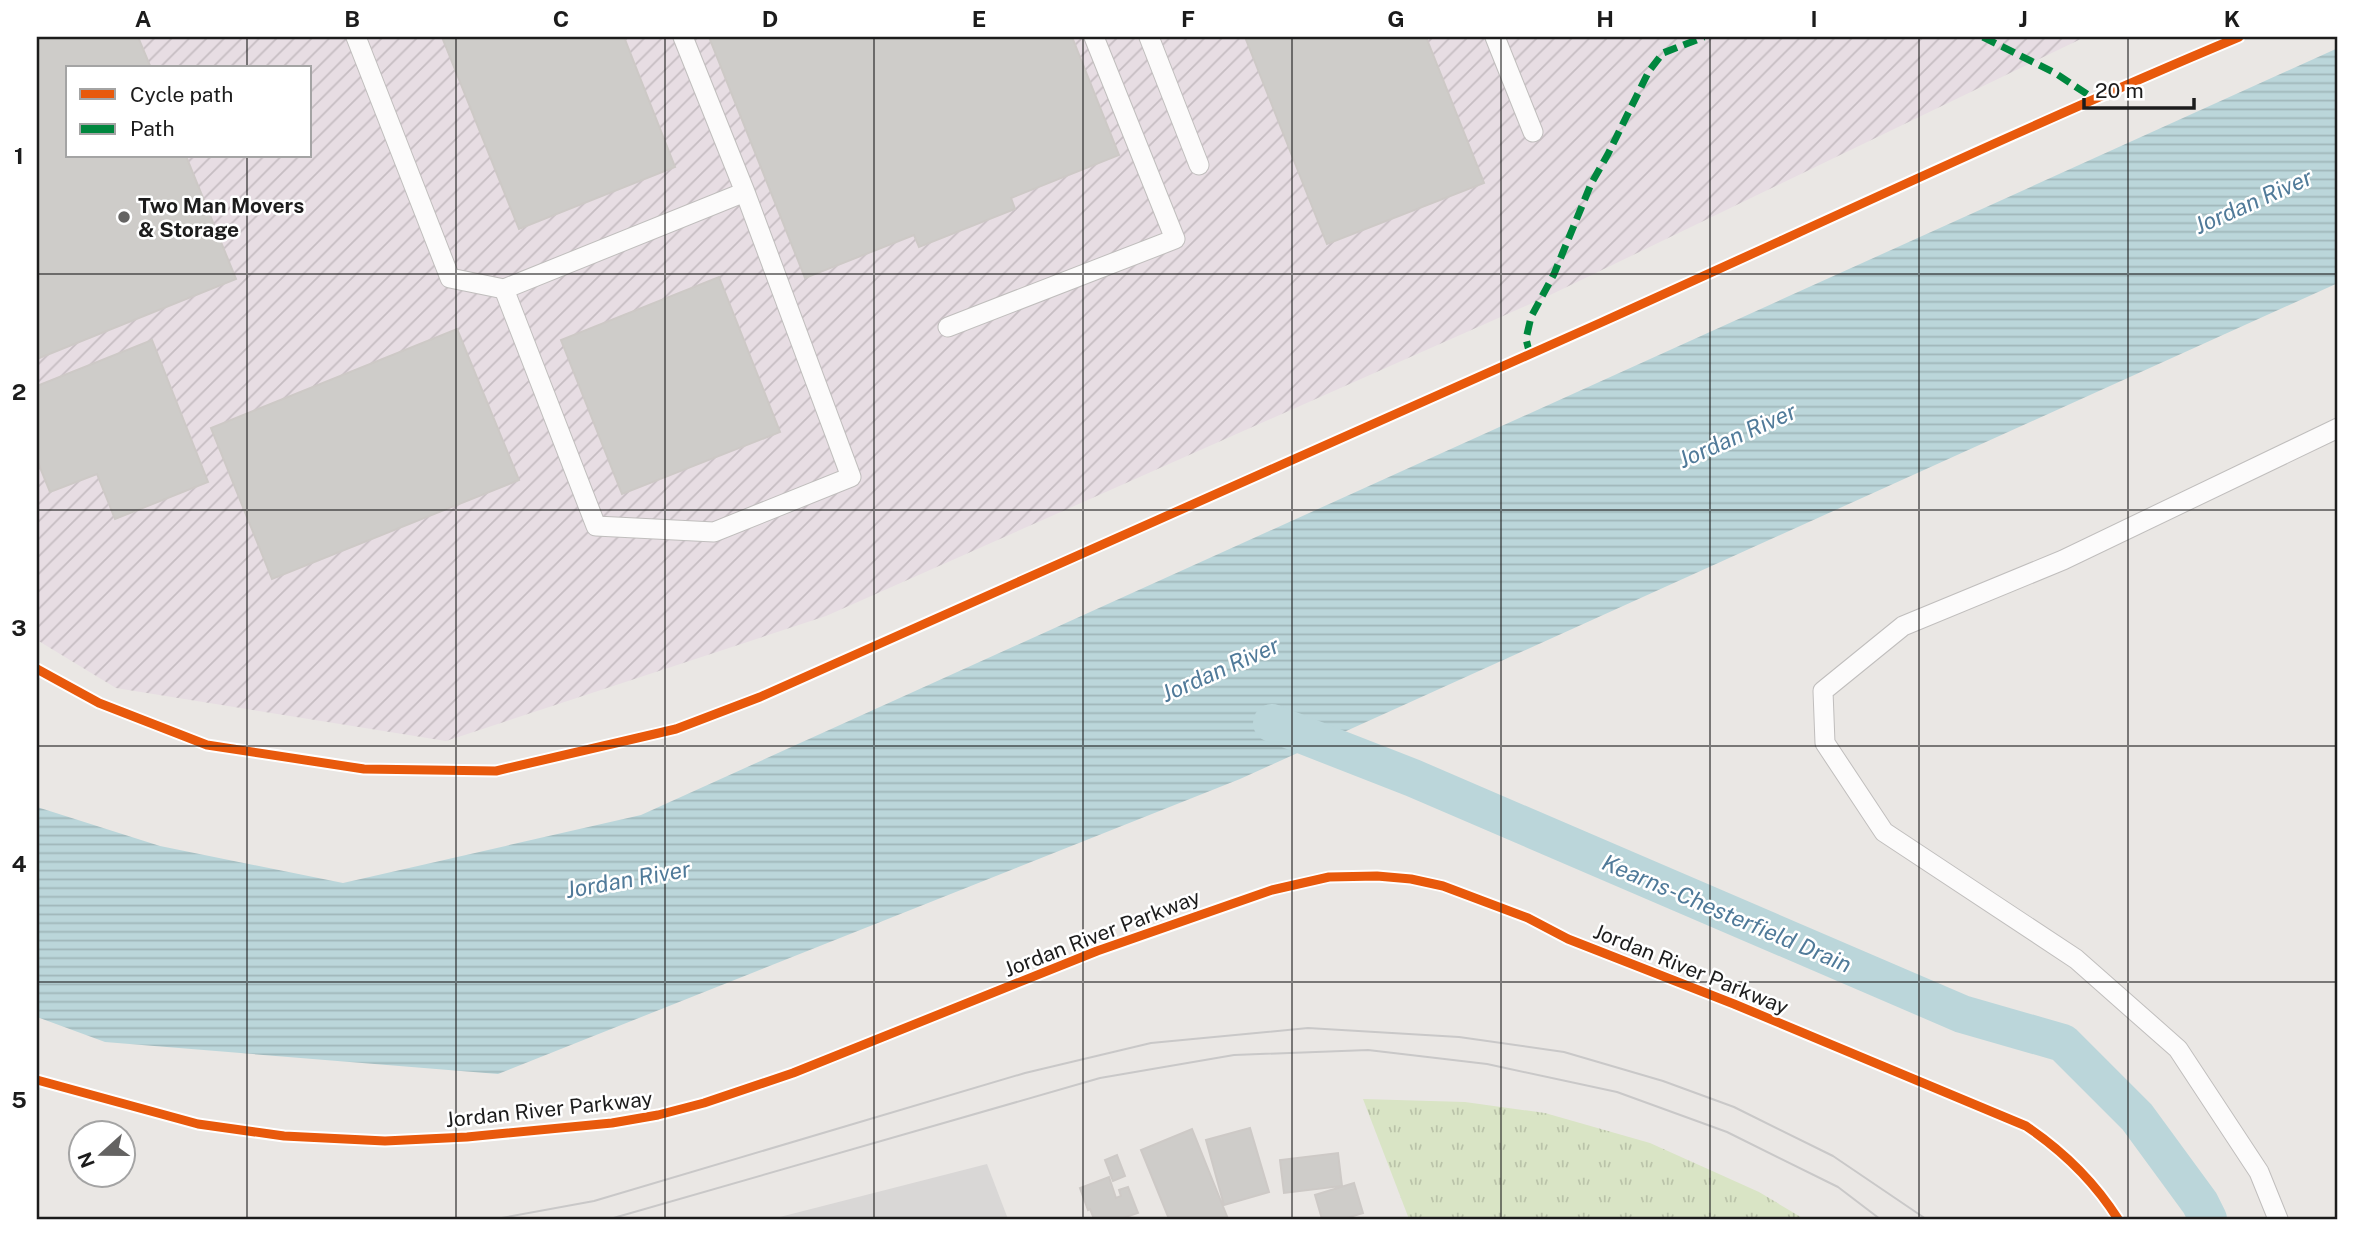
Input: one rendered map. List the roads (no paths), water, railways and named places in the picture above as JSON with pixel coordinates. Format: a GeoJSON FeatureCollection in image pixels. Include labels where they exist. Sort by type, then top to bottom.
{"type":"FeatureCollection","features":[{"type":"Feature","properties":{"kind":"lane"},"geometry":{"type":"LineString","coordinates":[[356,37],[450,278],[504,289],[745,192]]}},
{"type":"Feature","properties":{"kind":"lane"},"geometry":{"type":"LineString","coordinates":[[504,289],[596,526],[714,532],[851,477],[745,192],[683,37]]}},
{"type":"Feature","properties":{"kind":"lane"},"geometry":{"type":"LineString","coordinates":[[948,327],[1175,239],[1094,37]]}},
{"type":"Feature","properties":{"kind":"lane"},"geometry":{"type":"LineString","coordinates":[[1149,37],[1199,166]]}},
{"type":"Feature","properties":{"kind":"lane"},"geometry":{"type":"LineString","coordinates":[[1495,37],[1533,132]]}},
{"type":"Feature","properties":{"kind":"lane"},"geometry":{"type":"LineString","coordinates":[[2278,1219],[2259,1172],[2178,1049],[2076,958],[1884,832],[1825,743],[1823,691],[1903,626],[2063,560],[2338,428]]}},
{"type":"Feature","properties":{"kind":"water","name":"Jordan River"},"geometry":{"type":"Polygon","coordinates":[[[2338,48],[2338,283],[1240,779],[498,1074],[105,1042],[37,1017],[37,807],[160,846],[343,883],[641,815],[2338,48]]]}},
{"type":"Feature","properties":{"kind":"waterway","name":"Kearns-Chesterfield Drain"},"geometry":{"type":"LineString","coordinates":[[1272,723],[1413,778],[1962,1014],[2063,1043],[2137,1117],[2200,1203],[2208,1219]]}},
{"type":"Feature","properties":{"kind":"tram line"},"geometry":{"type":"LineString","coordinates":[[496,1219],[594,1201],[1025,1073],[1151,1043],[1308,1028],[1459,1037],[1564,1052],[1663,1081],[1734,1107],[1833,1156],[1926,1219]]}},
{"type":"Feature","properties":{"kind":"tram line"},"geometry":{"type":"LineString","coordinates":[[610,1219],[1100,1078],[1234,1055],[1368,1050],[1487,1064],[1617,1092],[1727,1132],[1838,1187],[1880,1219]]}},
{"type":"Feature","properties":{"kind":"place","name":"Two Man Movers & Storage"},"geometry":{"type":"Point","coordinates":[124,217]}}]}
